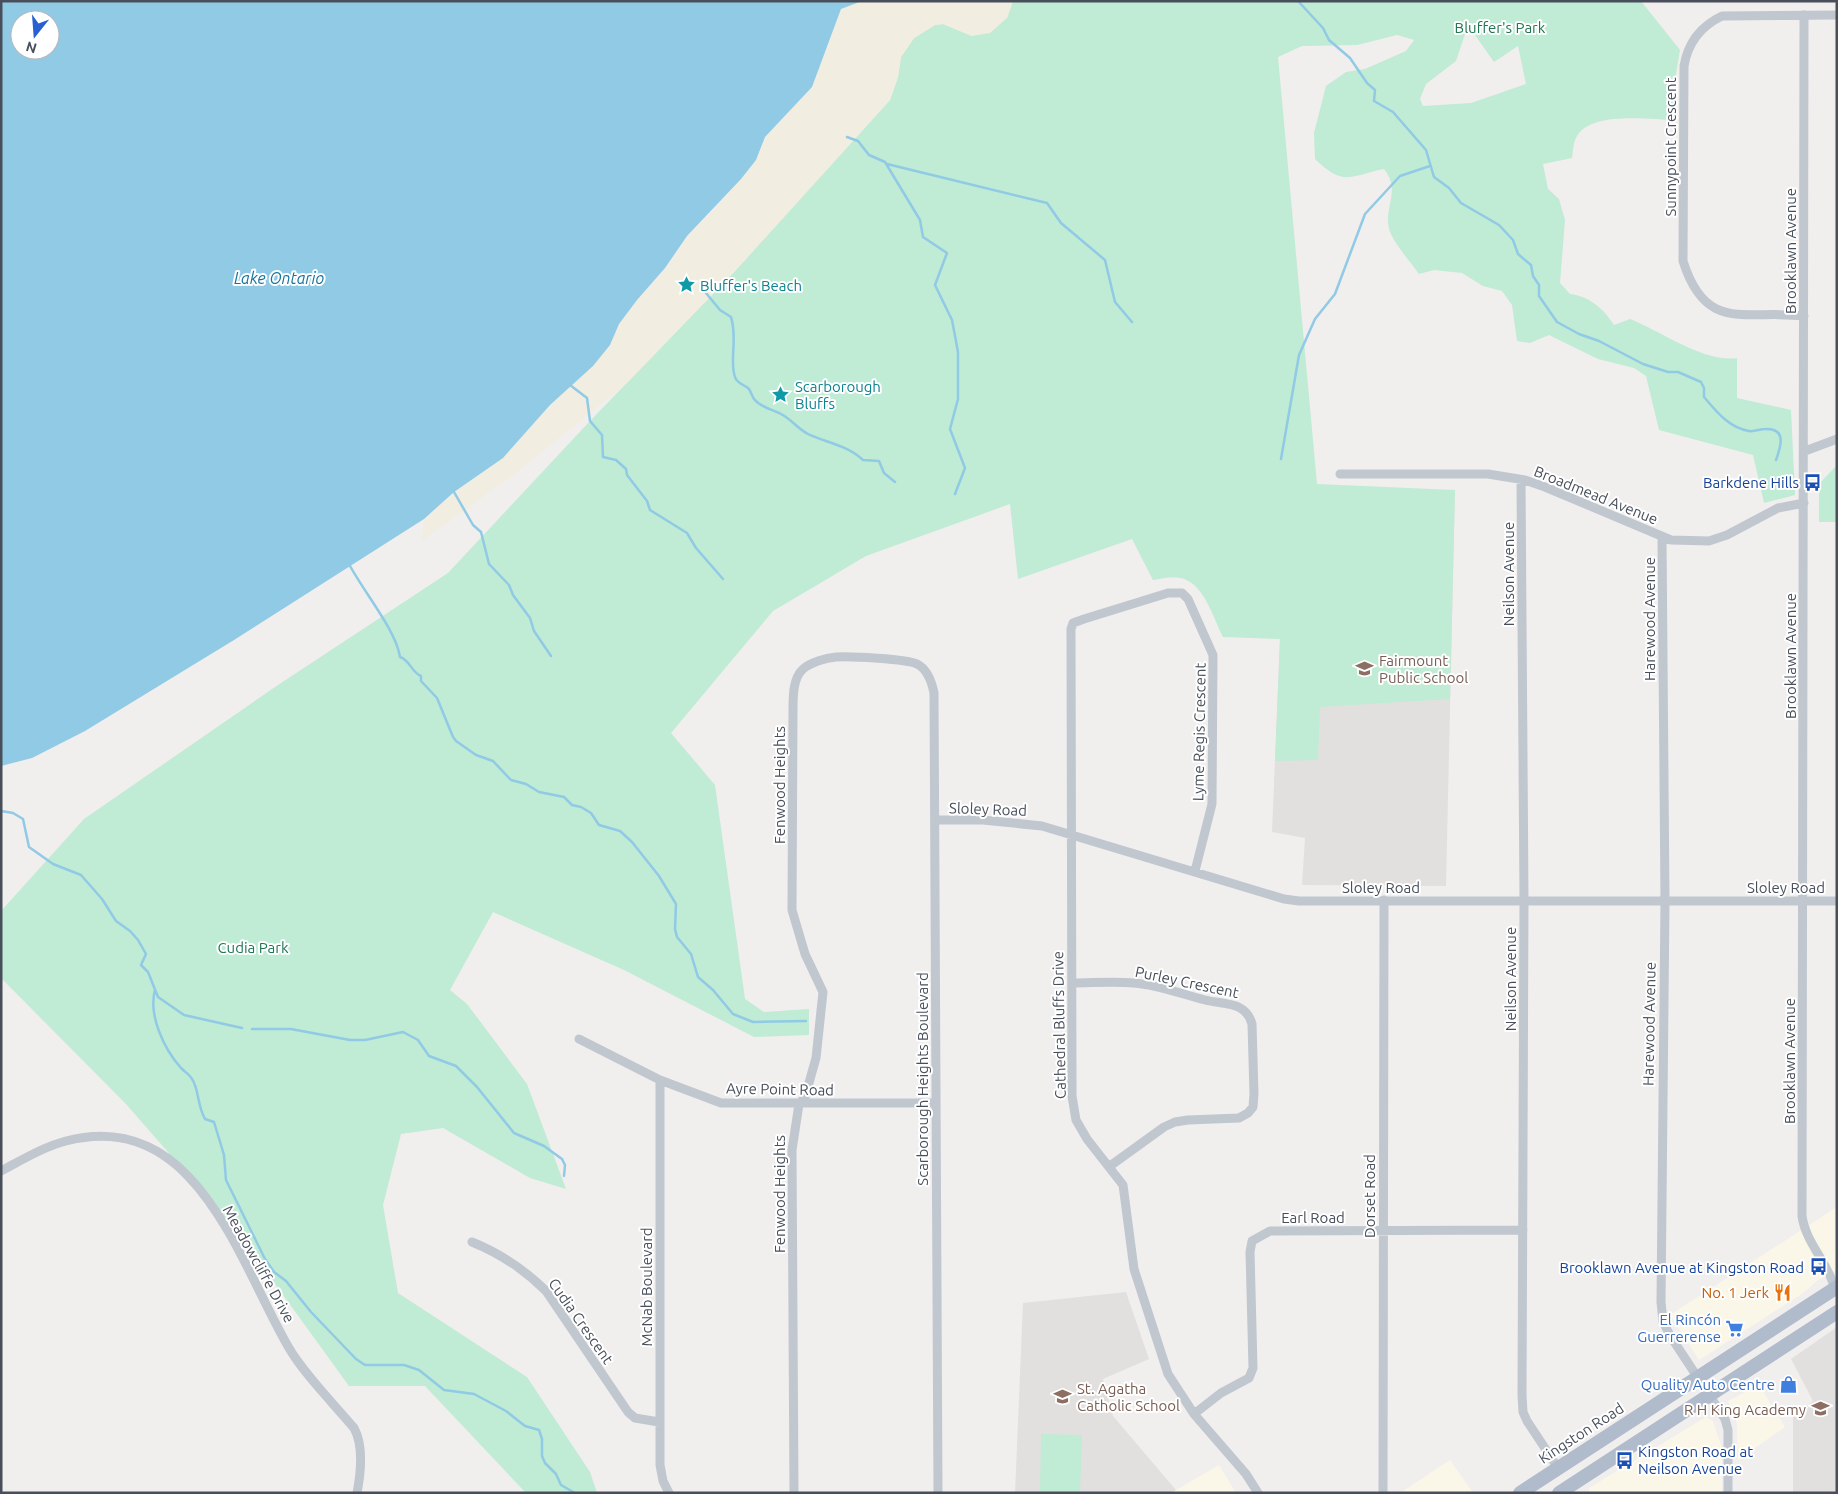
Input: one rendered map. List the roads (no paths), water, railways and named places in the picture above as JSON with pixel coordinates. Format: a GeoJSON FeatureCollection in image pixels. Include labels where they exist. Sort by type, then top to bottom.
{"type":"FeatureCollection","features":[{"type":"Feature","properties":{"kind":"main road","name":"Kingston Road"},"geometry":{"type":"LineString","coordinates":[[1520,1493],[1836,1288]]}},
{"type":"Feature","properties":{"kind":"main road"},"geometry":{"type":"LineString","coordinates":[[1559,1493],[1837,1312]]}},
{"type":"Feature","properties":{"kind":"street","name":"Sunnypoint Crescent"},"geometry":{"type":"LineString","coordinates":[[1804,316],[1747,316],[1728,313],[1704,301],[1692,284],[1683,260],[1685,56],[1692,41],[1708,23],[1722,16],[1734,14],[1837,15]]}},
{"type":"Feature","properties":{"kind":"street","name":"Brooklawn Avenue"},"geometry":{"type":"LineString","coordinates":[[1804,15],[1805,450],[1802,1216],[1810,1242],[1831,1275],[1836,1288]]}},
{"type":"Feature","properties":{"kind":"street"},"geometry":{"type":"LineString","coordinates":[[1805,450],[1837,439]]}},
{"type":"Feature","properties":{"kind":"street","name":"Broadmead Avenue"},"geometry":{"type":"LineString","coordinates":[[1340,474],[1488,474],[1521,480],[1545,487],[1671,540],[1709,541],[1727,535],[1778,508],[1804,504]]}},
{"type":"Feature","properties":{"kind":"street","name":"Neilson Avenue"},"geometry":{"type":"LineString","coordinates":[[1521,480],[1524,900],[1524,1412],[1558,1468]]}},
{"type":"Feature","properties":{"kind":"street","name":"Harewood Avenue"},"geometry":{"type":"LineString","coordinates":[[1662,537],[1665,901],[1662,1322],[1725,1419],[1728,1430],[1728,1493]]}},
{"type":"Feature","properties":{"kind":"street","name":"Lyme Regis Crescent"},"geometry":{"type":"LineString","coordinates":[[1072,834],[1070,637],[1074,623],[1153,596],[1182,593],[1188,599],[1213,655],[1212,804],[1195,871]]}},
{"type":"Feature","properties":{"kind":"street","name":"Scarborough Heights Boulevard"},"geometry":{"type":"LineString","coordinates":[[803,669],[819,661],[837,657],[911,662],[922,669],[928,677],[934,693],[938,1493]]}},
{"type":"Feature","properties":{"kind":"street","name":"Fenwood Heights"},"geometry":{"type":"LineString","coordinates":[[794,1493],[792,1150],[799,1104],[804,1097],[816,1058],[823,992],[805,954],[792,910],[792,709],[796,682],[803,669]]}},
{"type":"Feature","properties":{"kind":"street","name":"Sloley Road"},"geometry":{"type":"LineString","coordinates":[[936,820],[1016,822],[1072,834],[1290,900],[1837,901]]}},
{"type":"Feature","properties":{"kind":"street","name":"Cathedral Bluffs Drive"},"geometry":{"type":"LineString","coordinates":[[1072,834],[1072,1096],[1076,1120],[1087,1139],[1124,1186],[1129,1247],[1134,1269],[1160,1354],[1174,1386],[1194,1414],[1246,1474],[1258,1493]]}},
{"type":"Feature","properties":{"kind":"street","name":"Dorset Road"},"geometry":{"type":"LineString","coordinates":[[1383,1493],[1384,900]]}},
{"type":"Feature","properties":{"kind":"street","name":"Purley Crescent"},"geometry":{"type":"LineString","coordinates":[[1072,983],[1133,982],[1176,991],[1204,1000],[1240,1006],[1250,1016],[1252,1024],[1254,1094],[1253,1107],[1248,1113],[1239,1118],[1175,1122],[1164,1127],[1110,1166]]}},
{"type":"Feature","properties":{"kind":"street","name":"Ayre Point Road"},"geometry":{"type":"LineString","coordinates":[[579,1039],[660,1080],[721,1103],[935,1103]]}},
{"type":"Feature","properties":{"kind":"street","name":"McNab Boulevard"},"geometry":{"type":"LineString","coordinates":[[660,1080],[659,1422],[660,1465],[669,1493]]}},
{"type":"Feature","properties":{"kind":"street","name":"Meadowcliffe Drive"},"geometry":{"type":"LineString","coordinates":[[1,1171],[56,1144],[81,1138],[103,1136],[138,1142],[162,1153],[179,1166],[225,1226],[290,1350],[354,1428],[357,1434],[361,1460],[357,1493]]}},
{"type":"Feature","properties":{"kind":"street","name":"Earl Road"},"geometry":{"type":"LineString","coordinates":[[1194,1414],[1221,1393],[1249,1378],[1254,1368],[1250,1252],[1252,1241],[1270,1231],[1523,1230]]}},
{"type":"Feature","properties":{"kind":"street","name":"Cudia Crescent"},"geometry":{"type":"LineString","coordinates":[[472,1242],[490,1249],[532,1278],[546,1291],[628,1412],[635,1418],[659,1422]]}},
{"type":"Feature","properties":{"kind":"water","name":"Lake Ontario"},"geometry":{"type":"Polygon","coordinates":[[[1,1],[862,1],[841,9],[812,87],[765,137],[756,160],[741,179],[687,236],[665,268],[619,324],[610,345],[593,366],[550,405],[503,458],[454,492],[424,519],[234,640],[85,731],[32,758],[1,766],[1,1]]]}},
{"type":"Feature","properties":{"kind":"waterway"},"geometry":{"type":"LineString","coordinates":[[1298,1],[1323,28],[1329,40],[1350,58],[1367,83],[1375,90],[1374,101],[1393,112],[1426,150],[1434,177],[1449,188],[1461,203],[1499,225],[1513,240],[1518,254],[1531,265],[1533,276],[1539,285],[1539,296],[1557,322],[1643,364],[1668,372],[1678,372],[1701,382],[1704,388],[1704,397],[1729,423],[1749,431],[1765,429],[1777,431],[1781,444],[1776,460]]}},
{"type":"Feature","properties":{"kind":"waterway"},"geometry":{"type":"LineString","coordinates":[[847,137],[858,141],[869,155],[885,162],[920,220],[923,237],[947,253],[935,285],[952,320],[958,352],[958,399],[950,429],[965,468],[955,494]]}},
{"type":"Feature","properties":{"kind":"waterway"},"geometry":{"type":"LineString","coordinates":[[887,164],[1047,203],[1061,223],[1105,260],[1115,302],[1132,322]]}},
{"type":"Feature","properties":{"kind":"waterway"},"geometry":{"type":"LineString","coordinates":[[1281,459],[1299,355],[1315,319],[1335,294],[1365,214],[1400,176],[1430,166]]}},
{"type":"Feature","properties":{"kind":"waterway"},"geometry":{"type":"LineString","coordinates":[[706,293],[720,310],[731,317],[734,333],[733,371],[736,379],[749,389],[753,398],[763,406],[785,416],[808,434],[844,448],[863,460],[879,461],[884,473],[895,482]]}},
{"type":"Feature","properties":{"kind":"waterway"},"geometry":{"type":"LineString","coordinates":[[570,385],[587,398],[590,421],[602,435],[603,457],[616,460],[626,469],[627,475],[647,501],[650,510],[687,533],[696,548],[723,579]]}},
{"type":"Feature","properties":{"kind":"waterway"},"geometry":{"type":"LineString","coordinates":[[454,492],[473,525],[481,532],[489,564],[509,585],[513,595],[530,618],[534,631],[551,656]]}},
{"type":"Feature","properties":{"kind":"waterway"},"geometry":{"type":"LineString","coordinates":[[349,564],[386,623],[400,657],[421,676],[421,681],[437,698],[456,741],[476,755],[493,761],[511,780],[526,784],[539,792],[564,797],[572,805],[581,807],[591,813],[599,825],[620,831],[632,842],[659,876],[676,904],[675,929],[677,937],[691,954],[698,977],[713,990],[733,1014],[753,1022],[806,1021]]}},
{"type":"Feature","properties":{"kind":"waterway"},"geometry":{"type":"LineString","coordinates":[[1,811],[13,813],[23,819],[29,847],[53,864],[81,875],[102,899],[116,921],[130,931],[138,940],[146,954],[141,965],[148,972],[158,997],[184,1015],[242,1028]]}},
{"type":"Feature","properties":{"kind":"waterway"},"geometry":{"type":"LineString","coordinates":[[155,990],[154,1010],[163,1042],[194,1083],[205,1119],[214,1122],[224,1155],[226,1180],[265,1259],[274,1272],[286,1281],[311,1312],[356,1359],[365,1365],[404,1365],[419,1370],[444,1390],[474,1394],[506,1411],[525,1426],[539,1430],[542,1439],[542,1456],[545,1463],[556,1474],[561,1485],[575,1493]]}},
{"type":"Feature","properties":{"kind":"waterway"},"geometry":{"type":"LineString","coordinates":[[252,1029],[291,1029],[350,1040],[365,1040],[403,1032],[418,1040],[429,1056],[456,1066],[477,1087],[514,1133],[544,1146],[562,1159],[565,1165],[564,1176]]}},
{"type":"Feature","properties":{"kind":"place","name":"Bluffer's Beach"},"geometry":{"type":"Point","coordinates":[686,285]}},
{"type":"Feature","properties":{"kind":"place","name":"Scarborough Bluffs"},"geometry":{"type":"Point","coordinates":[781,395]}},
{"type":"Feature","properties":{"kind":"place","name":"Barkdene Hills"},"geometry":{"type":"Point","coordinates":[1813,482]}},
{"type":"Feature","properties":{"kind":"place","name":"Fairmount Public School"},"geometry":{"type":"Point","coordinates":[1365,669]}},
{"type":"Feature","properties":{"kind":"place","name":"Brooklawn Avenue at Kingston Road"},"geometry":{"type":"Point","coordinates":[1818,1267]}},
{"type":"Feature","properties":{"kind":"place","name":"No. 1 Jerk"},"geometry":{"type":"Point","coordinates":[1783,1292]}},
{"type":"Feature","properties":{"kind":"place","name":"El Rincón Guerrerense"},"geometry":{"type":"Point","coordinates":[1735,1328]}},
{"type":"Feature","properties":{"kind":"place","name":"Quality Auto Centre"},"geometry":{"type":"Point","coordinates":[1789,1384]}},
{"type":"Feature","properties":{"kind":"place","name":"St. Agatha Catholic School"},"geometry":{"type":"Point","coordinates":[1063,1397]}},
{"type":"Feature","properties":{"kind":"place","name":"R H King Academy"},"geometry":{"type":"Point","coordinates":[1820,1409]}},
{"type":"Feature","properties":{"kind":"place","name":"Kingston Road at Neilson Avenue"},"geometry":{"type":"Point","coordinates":[1624,1460]}},
{"type":"Feature","properties":{"kind":"park label","name":"Bluffer's Park"},"geometry":{"type":"Point","coordinates":[1500,27]}},
{"type":"Feature","properties":{"kind":"park label","name":"Cudia Park"},"geometry":{"type":"Point","coordinates":[253,947]}}]}
